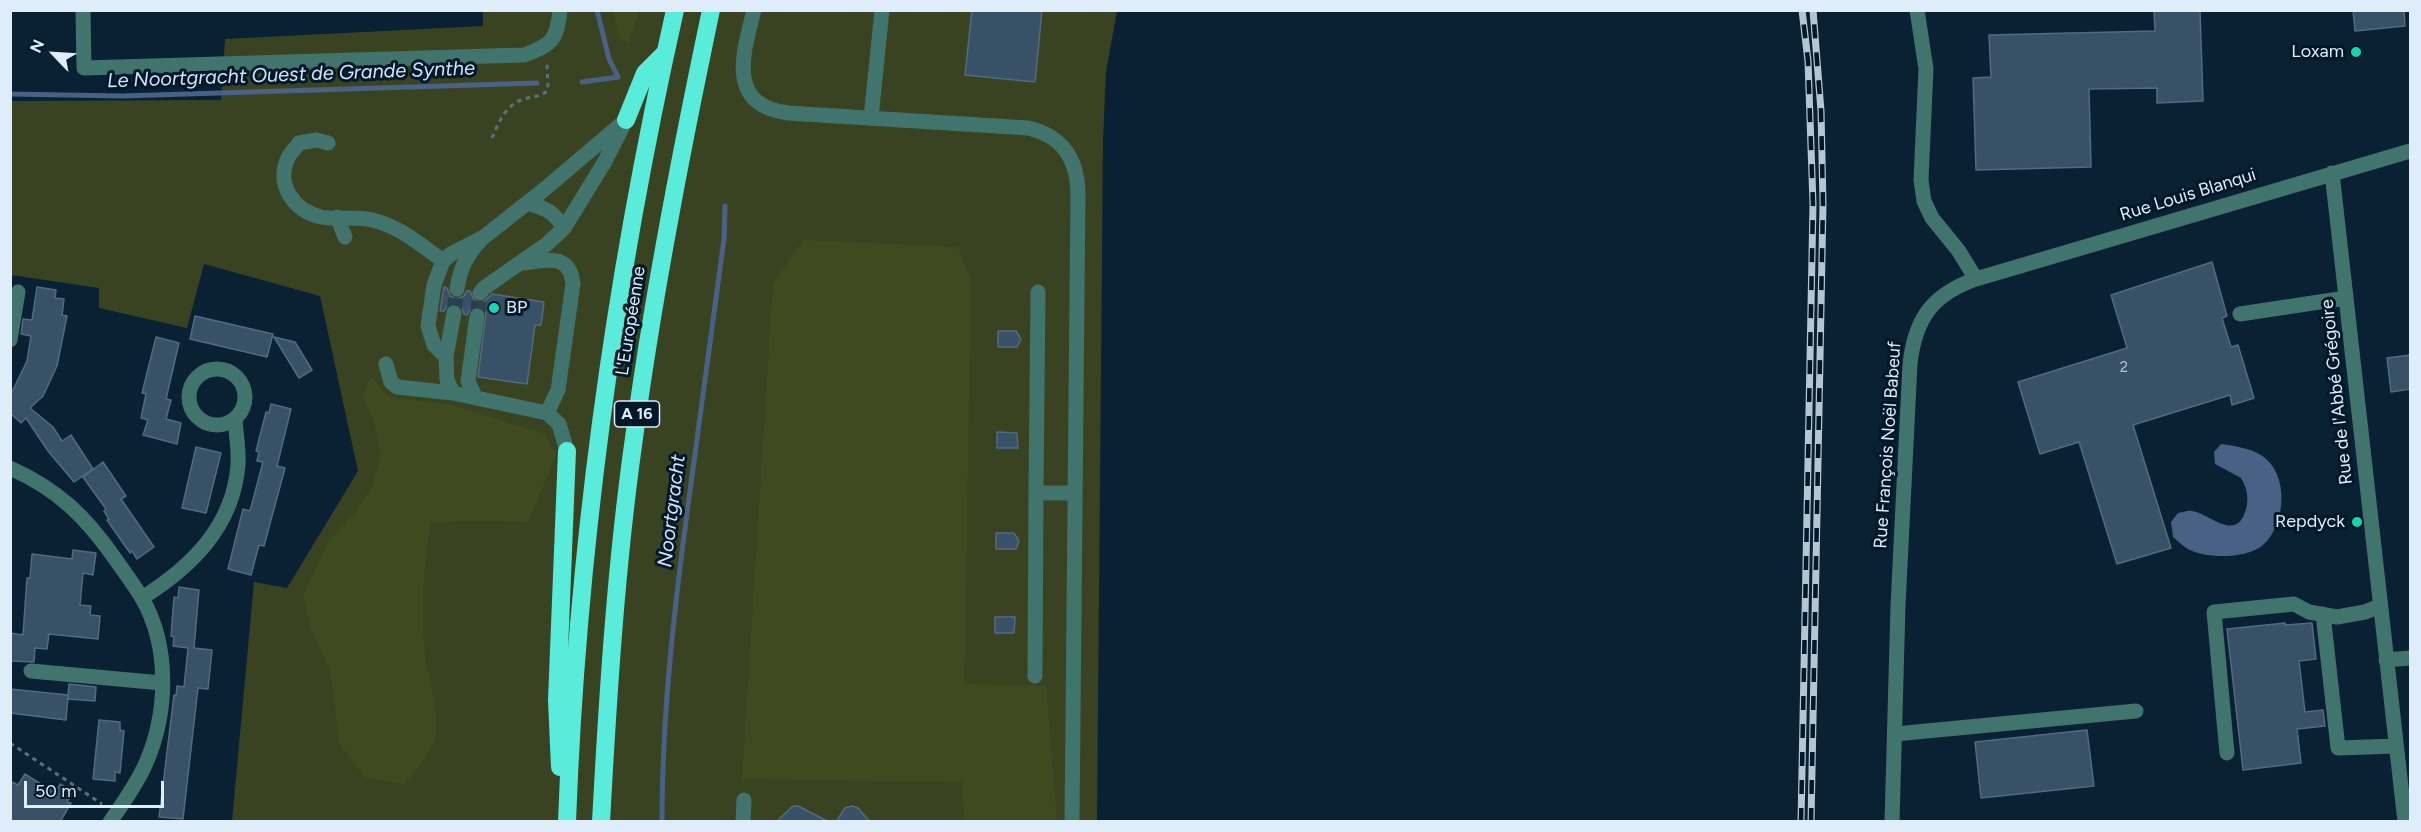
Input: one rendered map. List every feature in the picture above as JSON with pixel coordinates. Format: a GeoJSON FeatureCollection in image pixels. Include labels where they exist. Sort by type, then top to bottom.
{"type":"FeatureCollection","features":[{"type":"Feature","properties":{"kind":"highway","name":"L'Européenne"},"geometry":{"type":"LineString","coordinates":[[566,822],[575,666],[593,483],[630,239],[675,10]]}},
{"type":"Feature","properties":{"kind":"highway","name":"L'Européenne"},"geometry":{"type":"LineString","coordinates":[[601,822],[611,651],[634,437],[666,238],[711,10]]}},
{"type":"Feature","properties":{"kind":"highway"},"geometry":{"type":"LineString","coordinates":[[626,120],[645,74],[666,51]]}},
{"type":"Feature","properties":{"kind":"highway"},"geometry":{"type":"LineString","coordinates":[[566,822],[557,700],[567,451]]}},
{"type":"Feature","properties":{"kind":"street"},"geometry":{"type":"LineString","coordinates":[[83,10],[84,68],[524,55],[546,47],[558,33],[560,10]]}},
{"type":"Feature","properties":{"kind":"street"},"geometry":{"type":"LineString","coordinates":[[754,10],[744,52],[743,73],[747,90],[756,102],[769,110],[1028,128],[1048,134],[1069,152],[1075,169],[1078,192],[1072,822]]}},
{"type":"Feature","properties":{"kind":"street"},"geometry":{"type":"LineString","coordinates":[[871,118],[882,10]]}},
{"type":"Feature","properties":{"kind":"street"},"geometry":{"type":"LineString","coordinates":[[1917,10],[1926,69],[1921,180],[1924,201],[1932,218],[1958,250],[1976,279]]}},
{"type":"Feature","properties":{"kind":"street"},"geometry":{"type":"LineString","coordinates":[[458,290],[460,273],[467,255],[484,237],[525,205],[541,183],[626,120]]}},
{"type":"Feature","properties":{"kind":"street"},"geometry":{"type":"LineString","coordinates":[[480,293],[547,244],[564,228],[604,163],[626,120]]}},
{"type":"Feature","properties":{"kind":"street"},"geometry":{"type":"LineString","coordinates":[[317,130],[299,143],[288,157],[284,172],[285,187],[292,200],[306,212],[321,217],[371,220],[400,230],[443,261]]}},
{"type":"Feature","properties":{"kind":"street"},"geometry":{"type":"LineString","coordinates":[[299,143],[316,140],[328,143]]}},
{"type":"Feature","properties":{"kind":"street","name":"Rue Louis Blanqui"},"geometry":{"type":"LineString","coordinates":[[1976,279],[2410,151]]}},
{"type":"Feature","properties":{"kind":"street","name":"Rue de l'Abbé Grégoire"},"geometry":{"type":"LineString","coordinates":[[2332,173],[2405,822]]}},
{"type":"Feature","properties":{"kind":"street"},"geometry":{"type":"LineString","coordinates":[[503,206],[525,205],[548,209],[556,215],[564,228]]}},
{"type":"Feature","properties":{"kind":"street"},"geometry":{"type":"LineString","coordinates":[[337,218],[345,237]]}},
{"type":"Feature","properties":{"kind":"street"},"geometry":{"type":"LineString","coordinates":[[446,357],[434,345],[428,326],[434,285],[443,261],[451,254],[484,237]]}},
{"type":"Feature","properties":{"kind":"street"},"geometry":{"type":"LineString","coordinates":[[520,263],[552,260],[565,264],[572,271],[573,284],[558,390],[547,413]]}},
{"type":"Feature","properties":{"kind":"street","name":"Rue François Noël Babeuf"},"geometry":{"type":"LineString","coordinates":[[1892,822],[1901,537],[1913,342],[1920,324],[1937,299],[1955,287],[1976,279]]}},
{"type":"Feature","properties":{"kind":"street"},"geometry":{"type":"LineString","coordinates":[[10,340],[18,292]]}},
{"type":"Feature","properties":{"kind":"street"},"geometry":{"type":"LineString","coordinates":[[1035,676],[1038,292]]}},
{"type":"Feature","properties":{"kind":"street"},"geometry":{"type":"LineString","coordinates":[[2240,314],[2346,298]]}},
{"type":"Feature","properties":{"kind":"street"},"geometry":{"type":"LineString","coordinates":[[453,393],[447,380],[446,357],[454,313]]}},
{"type":"Feature","properties":{"kind":"street"},"geometry":{"type":"LineString","coordinates":[[475,397],[468,381],[477,316]]}},
{"type":"Feature","properties":{"kind":"street"},"geometry":{"type":"LineString","coordinates":[[386,364],[392,382],[397,387],[453,393],[547,413],[559,424],[567,451]]}},
{"type":"Feature","properties":{"kind":"street"},"geometry":{"type":"LineString","coordinates":[[142,598],[186,567],[204,549],[219,528],[236,478],[238,451],[235,419]]}},
{"type":"Feature","properties":{"kind":"street"},"geometry":{"type":"LineString","coordinates":[[10,468],[48,488],[78,513],[103,542],[142,598],[159,645],[162,683],[158,724],[149,755],[137,780],[113,817]]}},
{"type":"Feature","properties":{"kind":"street"},"geometry":{"type":"LineString","coordinates":[[1036,493],[1075,493]]}},
{"type":"Feature","properties":{"kind":"street"},"geometry":{"type":"LineString","coordinates":[[2227,753],[2214,612],[2294,604],[2309,612],[2337,617],[2365,612],[2380,606]]}},
{"type":"Feature","properties":{"kind":"street"},"geometry":{"type":"LineString","coordinates":[[2323,614],[2338,748],[2396,746]]}},
{"type":"Feature","properties":{"kind":"street"},"geometry":{"type":"LineString","coordinates":[[2386,660],[2410,658]]}},
{"type":"Feature","properties":{"kind":"street"},"geometry":{"type":"LineString","coordinates":[[31,671],[162,683]]}},
{"type":"Feature","properties":{"kind":"street"},"geometry":{"type":"LineString","coordinates":[[1895,734],[2136,711]]}},
{"type":"Feature","properties":{"kind":"street"},"geometry":{"type":"LineString","coordinates":[[743,822],[744,800]]}},
{"type":"Feature","properties":{"kind":"path"},"geometry":{"type":"LineString","coordinates":[[492,138],[502,116],[520,100],[542,96],[548,90],[546,47]]}},
{"type":"Feature","properties":{"kind":"path"},"geometry":{"type":"LineString","coordinates":[[10,743],[113,817]]}},
{"type":"Feature","properties":{"kind":"green space"},"geometry":{"type":"Polygon","coordinates":[[[483,10],[1117,11],[1106,72],[1103,141],[1097,821],[232,821],[254,582],[287,588],[358,471],[320,296],[204,264],[187,328],[99,308],[99,288],[11,275],[11,101],[221,100],[225,39],[483,26],[483,10]]]}},
{"type":"Feature","properties":{"kind":"green space"},"geometry":{"type":"Polygon","coordinates":[[[613,11],[639,11],[629,43],[620,39],[613,11]]]}},
{"type":"Feature","properties":{"kind":"green space"},"geometry":{"type":"Polygon","coordinates":[[[803,240],[958,247],[971,281],[964,684],[1046,686],[1057,821],[964,821],[963,782],[742,779],[773,284],[803,240]]]}},
{"type":"Feature","properties":{"kind":"green space"},"geometry":{"type":"Polygon","coordinates":[[[371,377],[389,397],[451,405],[545,434],[556,456],[528,522],[431,523],[424,572],[423,623],[425,656],[435,707],[436,728],[430,749],[405,784],[364,777],[339,742],[331,674],[311,627],[303,597],[328,542],[356,511],[372,486],[381,455],[374,422],[363,397],[371,377]]]}},
{"type":"Feature","properties":{"kind":"water"},"geometry":{"type":"Polygon","coordinates":[[[2221,444],[2247,449],[2261,455],[2270,463],[2277,474],[2281,499],[2276,525],[2271,536],[2263,545],[2247,553],[2215,556],[2186,548],[2173,537],[2171,522],[2178,513],[2189,511],[2229,526],[2242,519],[2247,505],[2246,489],[2241,478],[2215,464],[2214,452],[2221,444]]]}},
{"type":"Feature","properties":{"kind":"building"},"geometry":{"type":"Polygon","coordinates":[[[972,10],[1042,10],[1035,82],[965,75],[972,10]]]}},
{"type":"Feature","properties":{"kind":"building"},"geometry":{"type":"Polygon","coordinates":[[[2154,10],[2200,10],[2203,101],[2157,103],[2157,88],[2089,89],[2091,167],[1976,170],[1973,78],[1991,77],[1989,35],[2155,31],[2154,10]]]}},
{"type":"Feature","properties":{"kind":"building"},"geometry":{"type":"Polygon","coordinates":[[[2353,10],[2404,10],[2405,26],[2355,31],[2353,10]]]}},
{"type":"Feature","properties":{"kind":"building"},"geometry":{"type":"Polygon","coordinates":[[[2212,262],[2227,316],[2222,318],[2231,347],[2238,345],[2254,398],[2232,405],[2230,395],[2133,425],[2171,548],[2117,564],[2079,442],[2040,454],[2018,382],[2127,348],[2111,295],[2212,262]]]}},
{"type":"Feature","properties":{"kind":"building"},"geometry":{"type":"Polygon","coordinates":[[[37,287],[56,290],[55,298],[64,299],[62,315],[67,316],[57,366],[43,396],[30,408],[53,427],[62,441],[71,435],[93,469],[74,482],[48,451],[26,418],[21,423],[10,413],[10,396],[27,361],[31,336],[21,334],[23,319],[32,320],[37,287]]]}},
{"type":"Feature","properties":{"kind":"building"},"geometry":{"type":"Polygon","coordinates":[[[444,287],[447,288],[450,296],[456,299],[470,291],[474,300],[479,303],[484,302],[492,294],[544,302],[541,325],[535,325],[527,384],[478,377],[486,313],[478,306],[470,310],[467,315],[464,314],[461,306],[455,303],[447,306],[444,311],[440,311],[444,287]]]}},
{"type":"Feature","properties":{"kind":"building"},"geometry":{"type":"Polygon","coordinates":[[[195,316],[273,334],[267,357],[190,339],[195,316]]]}},
{"type":"Feature","properties":{"kind":"building"},"geometry":{"type":"Polygon","coordinates":[[[998,331],[1016,331],[1021,339],[1017,347],[998,347],[998,331]]]}},
{"type":"Feature","properties":{"kind":"building"},"geometry":{"type":"Polygon","coordinates":[[[156,337],[179,343],[166,399],[171,400],[166,419],[181,423],[177,444],[143,435],[148,420],[141,418],[146,394],[142,393],[156,337]]]}},
{"type":"Feature","properties":{"kind":"building"},"geometry":{"type":"Polygon","coordinates":[[[274,337],[295,342],[312,370],[299,378],[274,337]]]}},
{"type":"Feature","properties":{"kind":"building"},"geometry":{"type":"Polygon","coordinates":[[[2410,355],[2410,389],[2391,392],[2387,358],[2410,355]]]}},
{"type":"Feature","properties":{"kind":"building"},"geometry":{"type":"Polygon","coordinates":[[[271,404],[291,409],[277,466],[285,468],[264,546],[259,545],[251,575],[228,569],[243,509],[250,511],[263,462],[257,461],[259,452],[256,451],[266,412],[269,413],[271,404]]]}},
{"type":"Feature","properties":{"kind":"building"},"geometry":{"type":"Polygon","coordinates":[[[997,432],[1017,433],[1018,448],[997,448],[997,432]]]}},
{"type":"Feature","properties":{"kind":"building"},"geometry":{"type":"Polygon","coordinates":[[[196,447],[221,453],[206,513],[182,508],[196,447]]]}},
{"type":"Feature","properties":{"kind":"building"},"geometry":{"type":"Polygon","coordinates":[[[103,462],[126,496],[121,499],[154,547],[137,559],[132,551],[130,553],[107,520],[109,519],[104,511],[106,509],[83,477],[103,462]]]}},
{"type":"Feature","properties":{"kind":"building"},"geometry":{"type":"Polygon","coordinates":[[[996,533],[1014,533],[1019,541],[1016,549],[996,549],[996,533]]]}},
{"type":"Feature","properties":{"kind":"building"},"geometry":{"type":"Polygon","coordinates":[[[73,550],[96,553],[93,575],[83,573],[80,605],[91,606],[90,615],[100,616],[98,639],[49,634],[47,649],[35,648],[34,662],[10,661],[10,633],[23,635],[27,578],[30,578],[32,554],[72,559],[73,550]]]}},
{"type":"Feature","properties":{"kind":"building"},"geometry":{"type":"Polygon","coordinates":[[[179,587],[199,590],[194,648],[212,650],[208,689],[198,688],[183,819],[159,817],[174,695],[176,696],[177,686],[184,687],[188,648],[173,646],[174,637],[171,636],[174,597],[178,598],[179,587]]]}},
{"type":"Feature","properties":{"kind":"building"},"geometry":{"type":"Polygon","coordinates":[[[995,617],[1015,617],[1014,633],[995,633],[995,617]]]}},
{"type":"Feature","properties":{"kind":"building"},"geometry":{"type":"Polygon","coordinates":[[[2285,623],[2285,625],[2312,623],[2316,659],[2299,661],[2305,712],[2323,710],[2325,726],[2297,729],[2301,763],[2243,770],[2227,629],[2285,623]]]}},
{"type":"Feature","properties":{"kind":"building"},"geometry":{"type":"Polygon","coordinates":[[[69,684],[96,687],[95,701],[68,699],[68,696],[66,720],[10,713],[10,689],[68,695],[69,684]]]}},
{"type":"Feature","properties":{"kind":"building"},"geometry":{"type":"Polygon","coordinates":[[[99,720],[120,722],[120,730],[124,731],[120,773],[115,772],[115,781],[93,779],[99,720]]]}},
{"type":"Feature","properties":{"kind":"building"},"geometry":{"type":"Polygon","coordinates":[[[2087,730],[2094,786],[1981,798],[1975,742],[2087,730]]]}},
{"type":"Feature","properties":{"kind":"building"},"geometry":{"type":"Polygon","coordinates":[[[25,774],[55,793],[60,784],[73,792],[67,802],[71,803],[60,822],[10,822],[10,781],[18,785],[25,774]]]}},
{"type":"Feature","properties":{"kind":"building"},"geometry":{"type":"Polygon","coordinates":[[[793,806],[798,806],[829,822],[776,822],[793,806]]]}},
{"type":"Feature","properties":{"kind":"building"},"geometry":{"type":"Polygon","coordinates":[[[852,806],[858,808],[870,822],[836,822],[845,808],[852,806]]]}},
{"type":"Feature","properties":{"kind":"waterway"},"geometry":{"type":"LineString","coordinates":[[582,82],[618,77],[609,59],[597,10]]}},
{"type":"Feature","properties":{"kind":"waterway","name":"Le Noortgracht Ouest de Grande Synthe"},"geometry":{"type":"LineString","coordinates":[[10,94],[123,96],[537,83]]}},
{"type":"Feature","properties":{"kind":"waterway","name":"Noortgracht"},"geometry":{"type":"LineString","coordinates":[[662,822],[664,739],[675,615],[684,532],[724,239],[725,206]]}},
{"type":"Feature","properties":{"kind":"tunnel"},"geometry":{"type":"LineString","coordinates":[[454,313],[457,289]]}},
{"type":"Feature","properties":{"kind":"tunnel"},"geometry":{"type":"LineString","coordinates":[[477,316],[480,293]]}},
{"type":"Feature","properties":{"kind":"railway"},"geometry":{"type":"LineString","coordinates":[[1801,822],[1813,204],[1808,61],[1802,10]]}},
{"type":"Feature","properties":{"kind":"railway"},"geometry":{"type":"LineString","coordinates":[[1811,822],[1823,204],[1821,111],[1813,10]]}},
{"type":"Feature","properties":{"kind":"place","name":"Loxam"},"geometry":{"type":"Point","coordinates":[2356,52]}},
{"type":"Feature","properties":{"kind":"place","name":"BP"},"geometry":{"type":"Point","coordinates":[494,308]}},
{"type":"Feature","properties":{"kind":"place","name":"Repdyck"},"geometry":{"type":"Point","coordinates":[2357,522]}}]}
